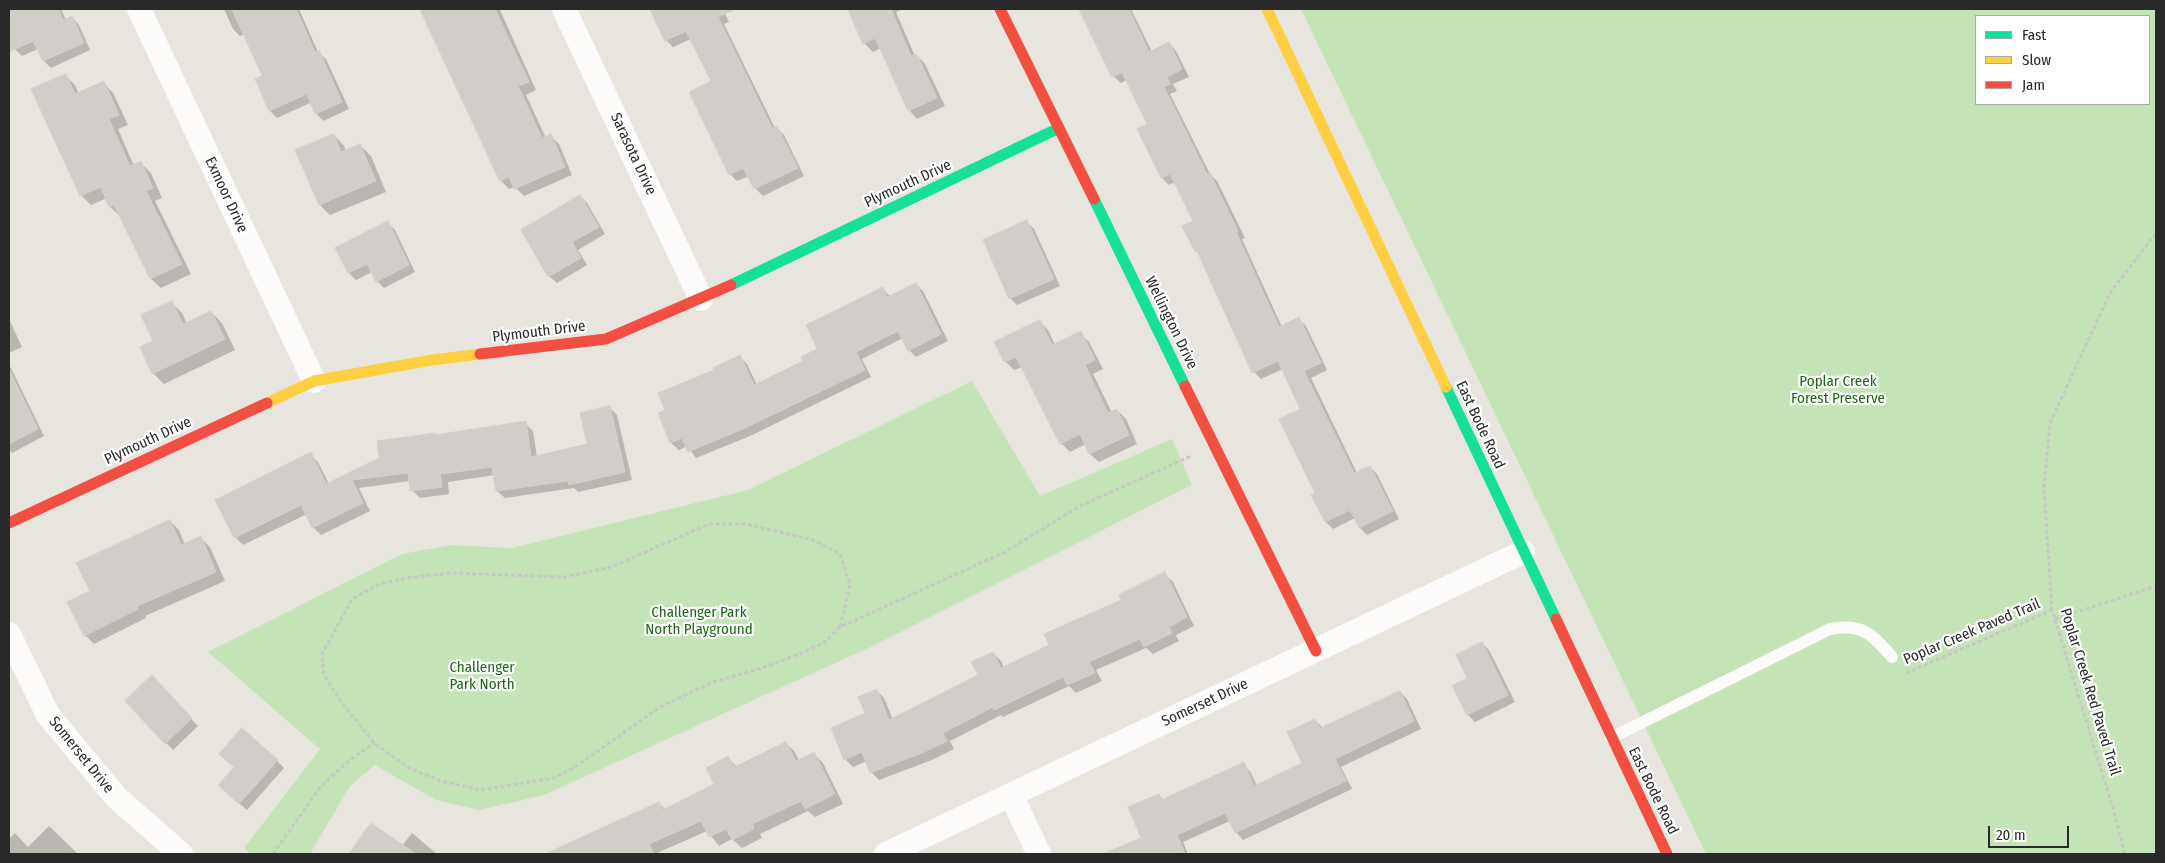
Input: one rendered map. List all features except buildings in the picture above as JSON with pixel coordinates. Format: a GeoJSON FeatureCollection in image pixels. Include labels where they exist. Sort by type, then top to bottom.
{"type":"FeatureCollection","features":[{"type":"Feature","properties":{"kind":"street","name":"Exmoor Drive"},"geometry":{"type":"LineString","coordinates":[[139,9],[314,381]]}},
{"type":"Feature","properties":{"kind":"street","name":"Sarasota Drive"},"geometry":{"type":"LineString","coordinates":[[564,9],[701,299]]}},
{"type":"Feature","properties":{"kind":"street","name":"Wellington Drive"},"geometry":{"type":"LineString","coordinates":[[1000,9],[1316,651]]}},
{"type":"Feature","properties":{"kind":"street","name":"East Bode Road"},"geometry":{"type":"LineString","coordinates":[[1267,9],[1667,854]]}},
{"type":"Feature","properties":{"kind":"street","name":"Plymouth Drive"},"geometry":{"type":"LineString","coordinates":[[9,523],[314,381],[432,360],[606,339],[701,299],[1059,128]]}},
{"type":"Feature","properties":{"kind":"street","name":"Somerset Drive"},"geometry":{"type":"LineString","coordinates":[[886,854],[1524,552]]}},
{"type":"Feature","properties":{"kind":"street","name":"Somerset Drive"},"geometry":{"type":"LineString","coordinates":[[9,634],[48,715],[116,797],[181,854]]}},
{"type":"Feature","properties":{"kind":"street"},"geometry":{"type":"LineString","coordinates":[[1011,795],[1039,854]]}},
{"type":"Feature","properties":{"kind":"lane"},"geometry":{"type":"LineString","coordinates":[[1611,738],[1830,629],[1846,626],[1864,630],[1878,641],[1892,657]]}},
{"type":"Feature","properties":{"kind":"path","name":"Poplar Creek Red Paved Trail"},"geometry":{"type":"LineString","coordinates":[[2125,854],[2113,808],[2052,610],[2044,488],[2050,423],[2110,293],[2156,233]]}},
{"type":"Feature","properties":{"kind":"path"},"geometry":{"type":"LineString","coordinates":[[840,627],[850,585],[840,554],[814,540],[746,524],[709,524],[611,567],[564,578],[451,573],[406,578],[377,585],[352,599],[322,654],[324,675],[340,700],[374,743],[410,768],[441,781],[481,790],[554,778],[578,765],[660,707],[713,682],[762,668],[802,653],[825,642],[840,627],[1005,552],[1082,505],[1214,446]]}},
{"type":"Feature","properties":{"kind":"path"},"geometry":{"type":"LineString","coordinates":[[2055,619],[2156,586]]}},
{"type":"Feature","properties":{"kind":"path","name":"Poplar Creek Paved Trail"},"geometry":{"type":"LineString","coordinates":[[1902,675],[2052,610]]}},
{"type":"Feature","properties":{"kind":"path"},"geometry":{"type":"LineString","coordinates":[[272,854],[321,786],[350,760],[374,743]]}},
{"type":"Feature","properties":{"kind":"green space","name":"Poplar Creek Forest Preserve"},"geometry":{"type":"Polygon","coordinates":[[[1301,9],[2156,9],[2156,854],[1706,854],[1301,9]]]}},
{"type":"Feature","properties":{"kind":"green space","name":"Challenger Park North"},"geometry":{"type":"Polygon","coordinates":[[[972,381],[1040,496],[1172,439],[1192,485],[875,645],[544,795],[479,810],[436,800],[375,765],[350,786],[310,854],[251,854],[244,848],[320,749],[208,652],[402,554],[451,545],[512,548],[748,490],[972,381]]]}},
{"type":"Feature","properties":{"kind":"traffic: fast"},"geometry":{"type":"LineString","coordinates":[[731,285],[1059,128]]}},
{"type":"Feature","properties":{"kind":"traffic: fast"},"geometry":{"type":"LineString","coordinates":[[1094,199],[1185,386]]}},
{"type":"Feature","properties":{"kind":"traffic: fast"},"geometry":{"type":"LineString","coordinates":[[1446,387],[1556,619]]}},
{"type":"Feature","properties":{"kind":"traffic: slow"},"geometry":{"type":"LineString","coordinates":[[1267,9],[1446,387]]}},
{"type":"Feature","properties":{"kind":"traffic: slow"},"geometry":{"type":"LineString","coordinates":[[267,403],[314,381],[432,360],[480,354]]}},
{"type":"Feature","properties":{"kind":"traffic: jam"},"geometry":{"type":"LineString","coordinates":[[1000,9],[1094,199]]}},
{"type":"Feature","properties":{"kind":"traffic: jam"},"geometry":{"type":"LineString","coordinates":[[480,354],[606,339],[731,285]]}},
{"type":"Feature","properties":{"kind":"traffic: jam"},"geometry":{"type":"LineString","coordinates":[[1185,386],[1316,651]]}},
{"type":"Feature","properties":{"kind":"traffic: jam"},"geometry":{"type":"LineString","coordinates":[[9,523],[267,403]]}},
{"type":"Feature","properties":{"kind":"traffic: jam"},"geometry":{"type":"LineString","coordinates":[[1556,619],[1667,854]]}},
{"type":"Feature","properties":{"kind":"park label","name":"Challenger Park North Playground"},"geometry":{"type":"Point","coordinates":[699,622]}}]}
